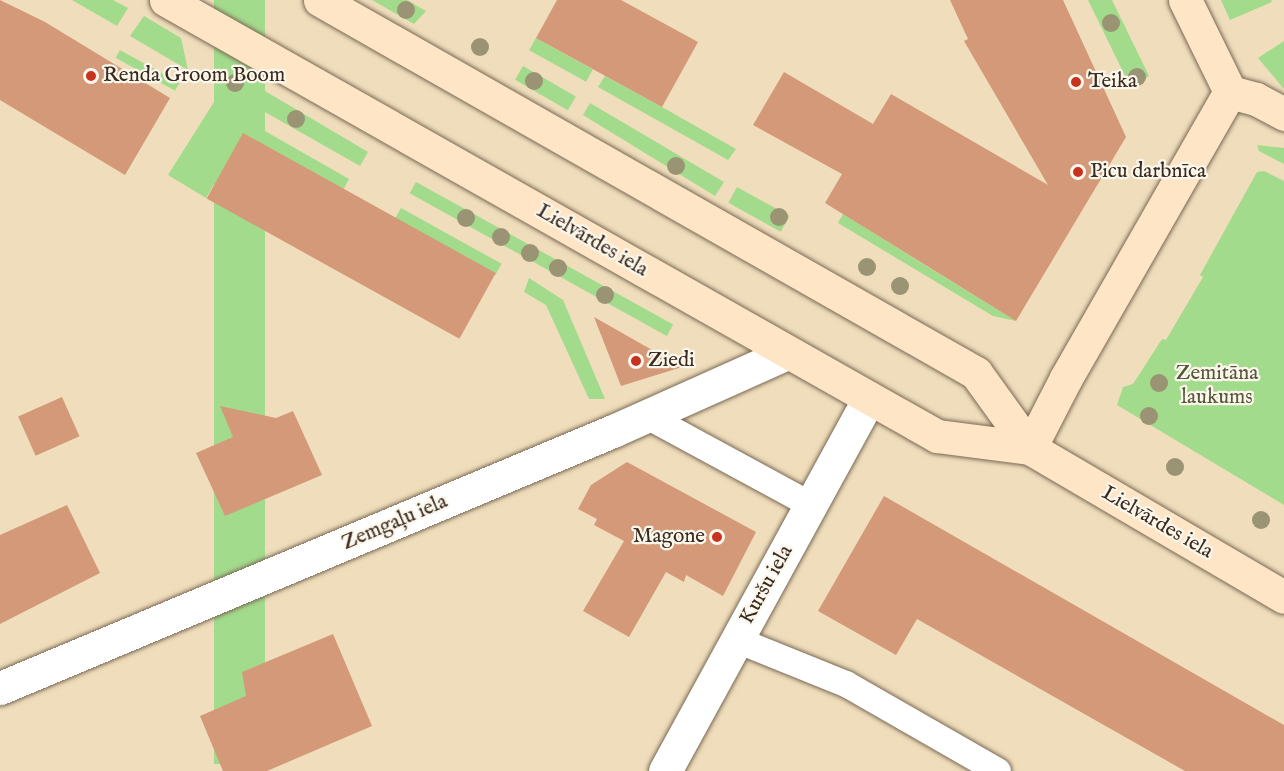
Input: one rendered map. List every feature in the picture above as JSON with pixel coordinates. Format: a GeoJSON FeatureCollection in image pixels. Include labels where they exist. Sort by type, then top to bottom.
{"type":"FeatureCollection","features":[{"type":"Feature","properties":{"kind":"main road","name":"Lielvārdes iela"},"geometry":{"type":"LineString","coordinates":[[166,0],[937,436],[1030,448],[1284,597]]}},
{"type":"Feature","properties":{"kind":"main road","name":"Lielvārdes iela"},"geometry":{"type":"LineString","coordinates":[[320,0],[976,373],[1030,448]]}},
{"type":"Feature","properties":{"kind":"main road"},"geometry":{"type":"LineString","coordinates":[[1185,0],[1230,92],[1256,99],[1284,114]]}},
{"type":"Feature","properties":{"kind":"main road"},"geometry":{"type":"LineString","coordinates":[[1030,448],[1066,378],[1230,92]]}},
{"type":"Feature","properties":{"kind":"street","name":"Zemgaļu iela"},"geometry":{"type":"LineString","coordinates":[[0,688],[647,416],[787,353]]}},
{"type":"Feature","properties":{"kind":"street","name":"Kuršu iela"},"geometry":{"type":"LineString","coordinates":[[665,771],[869,398]]}},
{"type":"Feature","properties":{"kind":"lane"},"geometry":{"type":"LineString","coordinates":[[647,416],[811,505]]}},
{"type":"Feature","properties":{"kind":"lane"},"geometry":{"type":"LineString","coordinates":[[737,640],[846,684],[998,771]]}},
{"type":"Feature","properties":{"kind":"green space"},"geometry":{"type":"Polygon","coordinates":[[[72,0],[113,0],[128,8],[117,26],[72,0]]]}},
{"type":"Feature","properties":{"kind":"green space"},"geometry":{"type":"Polygon","coordinates":[[[214,0],[265,0],[265,764],[214,764],[214,0]]]}},
{"type":"Feature","properties":{"kind":"green space"},"geometry":{"type":"Polygon","coordinates":[[[372,0],[407,0],[426,11],[414,24],[372,0]]]}},
{"type":"Feature","properties":{"kind":"green space"},"geometry":{"type":"Polygon","coordinates":[[[1088,0],[1112,0],[1149,76],[1131,88],[1088,0]]]}},
{"type":"Feature","properties":{"kind":"green space"},"geometry":{"type":"Polygon","coordinates":[[[1221,0],[1271,0],[1272,2],[1230,20],[1221,0]]]}},
{"type":"Feature","properties":{"kind":"green space"},"geometry":{"type":"Polygon","coordinates":[[[144,16],[181,38],[188,70],[130,36],[144,16]]]}},
{"type":"Feature","properties":{"kind":"green space"},"geometry":{"type":"Polygon","coordinates":[[[536,38],[593,70],[586,82],[529,50],[536,38]]]}},
{"type":"Feature","properties":{"kind":"green space"},"geometry":{"type":"Polygon","coordinates":[[[1284,41],[1284,89],[1258,58],[1284,41]]]}},
{"type":"Feature","properties":{"kind":"green space"},"geometry":{"type":"Polygon","coordinates":[[[120,50],[179,83],[175,91],[116,58],[120,50]]]}},
{"type":"Feature","properties":{"kind":"green space"},"geometry":{"type":"Polygon","coordinates":[[[523,66],[576,96],[568,110],[515,80],[523,66]]]}},
{"type":"Feature","properties":{"kind":"green space"},"geometry":{"type":"Polygon","coordinates":[[[233,72],[368,152],[360,166],[216,84],[225,73],[233,72]]]}},
{"type":"Feature","properties":{"kind":"green space"},"geometry":{"type":"Polygon","coordinates":[[[605,76],[736,149],[728,160],[598,87],[605,76]]]}},
{"type":"Feature","properties":{"kind":"green space"},"geometry":{"type":"Polygon","coordinates":[[[214,102],[349,179],[343,190],[243,133],[206,198],[168,175],[214,102]]]}},
{"type":"Feature","properties":{"kind":"green space"},"geometry":{"type":"Polygon","coordinates":[[[590,103],[724,182],[715,196],[583,115],[590,103]]]}},
{"type":"Feature","properties":{"kind":"green space"},"geometry":{"type":"Polygon","coordinates":[[[1257,145],[1284,148],[1284,164],[1259,151],[1257,145]]]}},
{"type":"Feature","properties":{"kind":"green space","name":"Zemitāna laukums"},"geometry":{"type":"Polygon","coordinates":[[[1264,171],[1284,181],[1284,505],[1117,405],[1123,387],[1133,384],[1162,339],[1166,340],[1203,277],[1200,275],[1257,172],[1264,171]]]}},
{"type":"Feature","properties":{"kind":"green space"},"geometry":{"type":"Polygon","coordinates":[[[416,182],[673,325],[667,336],[410,193],[416,182]]]}},
{"type":"Feature","properties":{"kind":"green space"},"geometry":{"type":"Polygon","coordinates":[[[737,187],[789,216],[781,232],[728,203],[737,187]]]}},
{"type":"Feature","properties":{"kind":"green space"},"geometry":{"type":"Polygon","coordinates":[[[401,208],[502,264],[495,275],[395,219],[401,208]]]}},
{"type":"Feature","properties":{"kind":"green space"},"geometry":{"type":"Polygon","coordinates":[[[843,214],[1016,321],[993,316],[838,223],[843,214]]]}},
{"type":"Feature","properties":{"kind":"green space"},"geometry":{"type":"Polygon","coordinates":[[[529,278],[563,300],[605,399],[589,399],[546,305],[524,292],[529,278]]]}},
{"type":"Feature","properties":{"kind":"building"},"geometry":{"type":"Polygon","coordinates":[[[0,0],[45,22],[170,98],[125,175],[0,100],[0,0]]]}},
{"type":"Feature","properties":{"kind":"building"},"geometry":{"type":"Polygon","coordinates":[[[557,0],[621,0],[698,42],[662,107],[536,38],[557,0]]]}},
{"type":"Feature","properties":{"kind":"building"},"geometry":{"type":"Polygon","coordinates":[[[950,0],[1063,0],[1126,137],[1016,321],[825,203],[842,174],[753,125],[784,72],[873,124],[891,94],[1048,185],[964,41],[968,39],[950,0]]]}},
{"type":"Feature","properties":{"kind":"building"},"geometry":{"type":"Polygon","coordinates":[[[243,133],[496,273],[459,339],[207,199],[243,133]]]}},
{"type":"Feature","properties":{"kind":"building","name":"Ziedi"},"geometry":{"type":"Polygon","coordinates":[[[594,317],[682,367],[621,386],[594,317]]]}},
{"type":"Feature","properties":{"kind":"building"},"geometry":{"type":"Polygon","coordinates":[[[62,397],[79,436],[36,456],[18,417],[62,397]]]}},
{"type":"Feature","properties":{"kind":"building"},"geometry":{"type":"Polygon","coordinates":[[[220,406],[276,418],[293,411],[322,475],[225,516],[196,453],[233,437],[220,406]]]}},
{"type":"Feature","properties":{"kind":"building"},"geometry":{"type":"Polygon","coordinates":[[[627,462],[756,532],[723,596],[686,575],[684,582],[666,572],[629,637],[583,611],[624,541],[594,525],[597,519],[578,509],[591,485],[627,462]]]}},
{"type":"Feature","properties":{"kind":"building"},"geometry":{"type":"Polygon","coordinates":[[[884,496],[1284,725],[1284,771],[1185,771],[917,619],[896,655],[818,611],[884,496]]]}},
{"type":"Feature","properties":{"kind":"building"},"geometry":{"type":"Polygon","coordinates":[[[67,505],[100,573],[0,624],[0,535],[67,505]]]}},
{"type":"Feature","properties":{"kind":"building"},"geometry":{"type":"Polygon","coordinates":[[[333,634],[372,726],[267,771],[223,771],[200,716],[246,696],[242,672],[333,634]]]}},
{"type":"Feature","properties":{"kind":"place","name":"Renda Groom Boom"},"geometry":{"type":"Point","coordinates":[91,76]}},
{"type":"Feature","properties":{"kind":"place","name":"Teika"},"geometry":{"type":"Point","coordinates":[1076,82]}},
{"type":"Feature","properties":{"kind":"place","name":"Picu darbnīca"},"geometry":{"type":"Point","coordinates":[1078,172]}},
{"type":"Feature","properties":{"kind":"place","name":"Ziedi"},"geometry":{"type":"Point","coordinates":[636,361]}},
{"type":"Feature","properties":{"kind":"place","name":"Magone"},"geometry":{"type":"Point","coordinates":[717,537]}}]}
